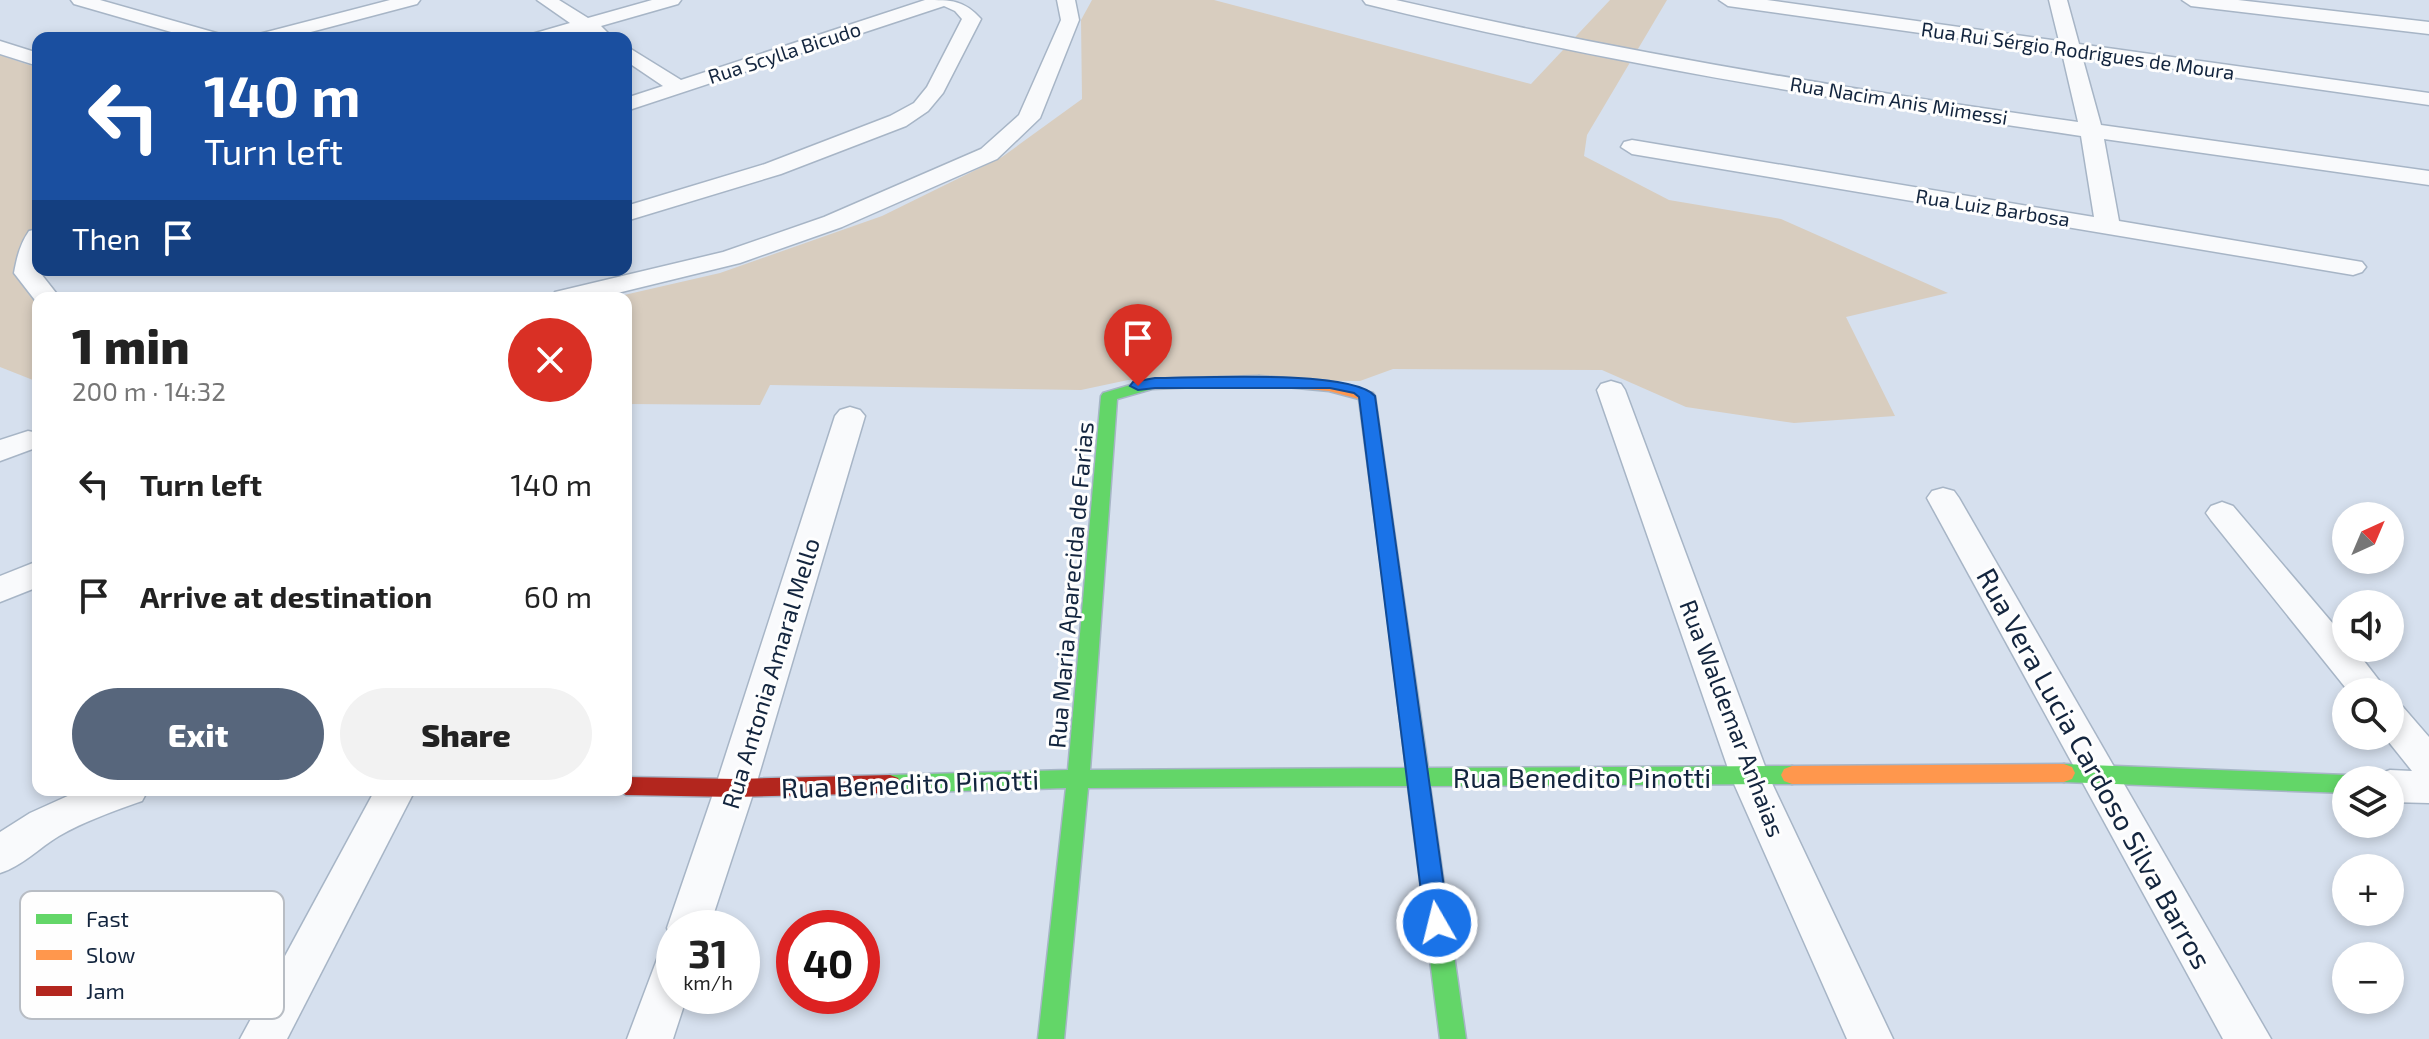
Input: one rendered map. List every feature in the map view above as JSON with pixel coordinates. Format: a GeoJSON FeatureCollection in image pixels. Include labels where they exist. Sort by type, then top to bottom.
{"type":"FeatureCollection","features":[{"type":"Feature","properties":{"kind":"street"},"geometry":{"type":"LineString","coordinates":[[80,0],[192,32]]}},
{"type":"Feature","properties":{"kind":"street"},"geometry":{"type":"LineString","coordinates":[[113,10],[154,0]]}},
{"type":"Feature","properties":{"kind":"street"},"geometry":{"type":"LineString","coordinates":[[289,32],[411,0]]}},
{"type":"Feature","properties":{"kind":"street"},"geometry":{"type":"LineString","coordinates":[[546,0],[596,32]]}},
{"type":"Feature","properties":{"kind":"street"},"geometry":{"type":"LineString","coordinates":[[560,32],[672,0]]}},
{"type":"Feature","properties":{"kind":"street"},"geometry":{"type":"LineString","coordinates":[[632,212],[773,169],[877,130],[921,107],[944,75],[972,19],[962,7],[945,0]]}},
{"type":"Feature","properties":{"kind":"street","name":"Rua Scylla Bicudo"},"geometry":{"type":"LineString","coordinates":[[632,103],[945,0]]}},
{"type":"Feature","properties":{"kind":"street"},"geometry":{"type":"LineString","coordinates":[[589,292],[731,258],[833,222],[989,154],[1029,118],[1070,20],[1066,0]]}},
{"type":"Feature","properties":{"kind":"street","name":"Rua Nacim Anis Mimessi"},"geometry":{"type":"LineString","coordinates":[[1372,0],[1547,40],[1771,80],[2429,178]]}},
{"type":"Feature","properties":{"kind":"street","name":"Rua Rui Sérgio Rodrigues de Moura"},"geometry":{"type":"LineString","coordinates":[[1728,0],[2429,99]]}},
{"type":"Feature","properties":{"kind":"street"},"geometry":{"type":"LineString","coordinates":[[2058,0],[2091,129],[2108,226]]}},
{"type":"Feature","properties":{"kind":"street"},"geometry":{"type":"LineString","coordinates":[[2191,0],[2429,28]]}},
{"type":"Feature","properties":{"kind":"street"},"geometry":{"type":"LineString","coordinates":[[0,47],[32,58]]}},
{"type":"Feature","properties":{"kind":"street"},"geometry":{"type":"LineString","coordinates":[[632,56],[678,87]]}},
{"type":"Feature","properties":{"kind":"street","name":"Rua Luiz Barbosa"},"geometry":{"type":"LineString","coordinates":[[1632,147],[2353,267]]}},
{"type":"Feature","properties":{"kind":"street"},"geometry":{"type":"LineString","coordinates":[[32,248],[27,273],[42,292]]}},
{"type":"Feature","properties":{"kind":"street","name":"Rua Maria Aparecida de Farias"},"geometry":{"type":"LineString","coordinates":[[1051,1039],[1078,779],[1109,396],[1122,388],[1155,383],[1268,382],[1330,384],[1359,390],[1367,396],[1418,777]]}},
{"type":"Feature","properties":{"kind":"street","name":"Rua Waldemar Anhaias"},"geometry":{"type":"LineString","coordinates":[[1611,390],[1750,777],[1870,1039]]}},
{"type":"Feature","properties":{"kind":"street","name":"Rua Antonia Amaral Mello"},"geometry":{"type":"LineString","coordinates":[[694,910],[850,416]]}},
{"type":"Feature","properties":{"kind":"street","name":"Rua Vera Lucia Cardoso Silva Barros"},"geometry":{"type":"LineString","coordinates":[[1943,498],[2248,1039]]}},
{"type":"Feature","properties":{"kind":"street"},"geometry":{"type":"LineString","coordinates":[[2222,513],[2358,678]]}},
{"type":"Feature","properties":{"kind":"street"},"geometry":{"type":"LineString","coordinates":[[0,590],[32,576]]}},
{"type":"Feature","properties":{"kind":"street"},"geometry":{"type":"LineString","coordinates":[[2404,734],[2429,764]]}},
{"type":"Feature","properties":{"kind":"street","name":"Rua Benedito Pinotti"},"geometry":{"type":"LineString","coordinates":[[632,786],[735,788],[1078,779],[2098,773],[2332,783]]}},
{"type":"Feature","properties":{"kind":"street"},"geometry":{"type":"LineString","coordinates":[[1418,777],[1453,1039]]}},
{"type":"Feature","properties":{"kind":"street"},"geometry":{"type":"LineString","coordinates":[[2404,786],[2429,787]]}},
{"type":"Feature","properties":{"kind":"street"},"geometry":{"type":"LineString","coordinates":[[0,856],[44,825],[82,805],[110,796]]}},
{"type":"Feature","properties":{"kind":"street"},"geometry":{"type":"LineString","coordinates":[[284,999],[392,796]]}},
{"type":"Feature","properties":{"kind":"street"},"geometry":{"type":"LineString","coordinates":[[650,1039],[658,1014]]}},
{"type":"Feature","properties":{"kind":"street"},"geometry":{"type":"LineString","coordinates":[[263,1039],[274,1019]]}},
{"type":"Feature","properties":{"kind":"shaded area"},"geometry":{"type":"Polygon","coordinates":[[[1092,0],[1214,0],[1531,84],[1610,0],[1667,0],[1587,135],[1584,156],[1669,200],[1781,219],[1948,293],[1846,317],[1895,416],[1794,423],[1686,407],[1602,370],[1393,369],[1360,381],[1128,380],[1081,390],[770,385],[760,405],[632,404],[632,293],[720,273],[882,216],[1002,157],[1082,99],[1081,20],[1092,0]]]}},
{"type":"Feature","properties":{"kind":"shaded area"},"geometry":{"type":"Polygon","coordinates":[[[0,55],[32,66],[32,236],[20,257],[35,292],[32,292],[32,380],[0,367],[0,55]]]}},
{"type":"Feature","properties":{"kind":"traffic: fast"},"geometry":{"type":"LineString","coordinates":[[1051,1039],[1078,779],[1109,396],[1151,384],[1259,381]]}},
{"type":"Feature","properties":{"kind":"traffic: fast"},"geometry":{"type":"LineString","coordinates":[[1391,573],[1453,1039]]}},
{"type":"Feature","properties":{"kind":"traffic: fast"},"geometry":{"type":"LineString","coordinates":[[2064,773],[2332,783]]}},
{"type":"Feature","properties":{"kind":"traffic: fast"},"geometry":{"type":"LineString","coordinates":[[890,784],[1078,779],[1792,775]]}},
{"type":"Feature","properties":{"kind":"traffic: slow"},"geometry":{"type":"LineString","coordinates":[[1259,381],[1329,386],[1367,396],[1391,573]]}},
{"type":"Feature","properties":{"kind":"traffic: slow"},"geometry":{"type":"LineString","coordinates":[[1792,775],[2064,773]]}},
{"type":"Feature","properties":{"kind":"traffic: jam"},"geometry":{"type":"LineString","coordinates":[[632,786],[735,788],[890,784]]}},
{"type":"Feature","properties":{"kind":"route"},"geometry":{"type":"LineString","coordinates":[[1138,386],[1155,383],[1330,384],[1359,390],[1367,396],[1437,923]]}}]}
